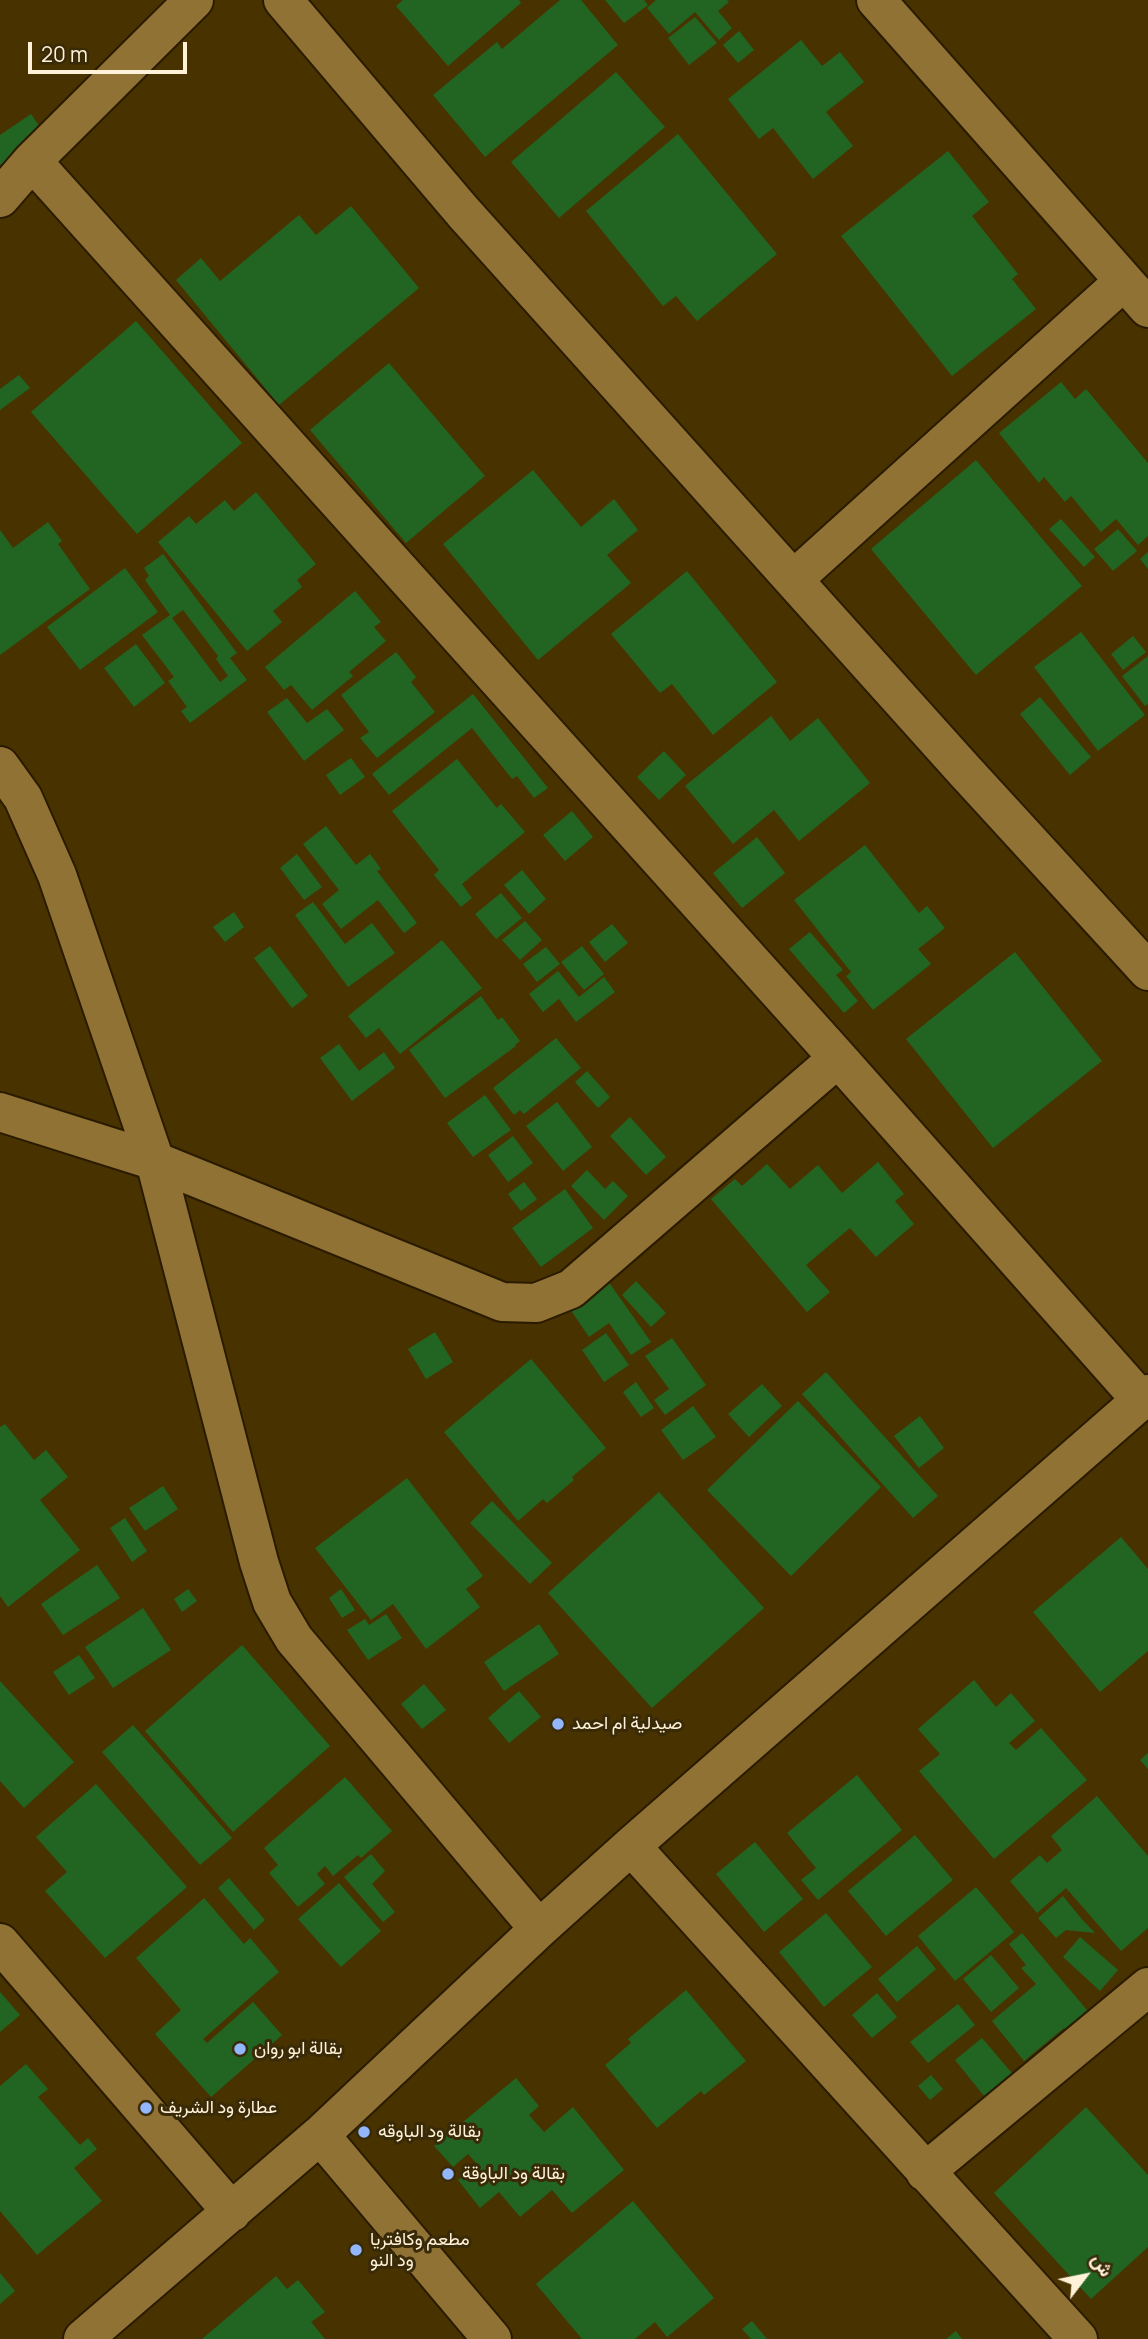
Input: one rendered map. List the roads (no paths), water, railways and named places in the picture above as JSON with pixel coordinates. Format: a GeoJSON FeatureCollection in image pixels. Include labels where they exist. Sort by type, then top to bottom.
{"type":"FeatureCollection","features":[{"type":"Feature","properties":{"kind":"street"},"geometry":{"type":"LineString","coordinates":[[0,198],[32,161],[194,0]]}},
{"type":"Feature","properties":{"kind":"street"},"geometry":{"type":"LineString","coordinates":[[283,0],[463,212],[1148,971]]}},
{"type":"Feature","properties":{"kind":"street"},"geometry":{"type":"LineString","coordinates":[[794,579],[1136,295],[876,0]]}},
{"type":"Feature","properties":{"kind":"street"},"geometry":{"type":"LineString","coordinates":[[32,161],[1145,1397],[631,1846],[320,2135],[83,2339]]}},
{"type":"Feature","properties":{"kind":"street"},"geometry":{"type":"LineString","coordinates":[[0,766],[23,798],[57,875],[155,1161],[259,1562],[272,1602],[294,1639],[539,1929]]}},
{"type":"Feature","properties":{"kind":"street"},"geometry":{"type":"LineString","coordinates":[[0,1112],[155,1161],[502,1302],[536,1303],[571,1289],[838,1058]]}},
{"type":"Feature","properties":{"kind":"street"},"geometry":{"type":"LineString","coordinates":[[631,1846],[1078,2339]]}},
{"type":"Feature","properties":{"kind":"street"},"geometry":{"type":"LineString","coordinates":[[0,1943],[232,2212]]}},
{"type":"Feature","properties":{"kind":"street"},"geometry":{"type":"LineString","coordinates":[[925,2172],[1148,1987]]}},
{"type":"Feature","properties":{"kind":"street"},"geometry":{"type":"LineString","coordinates":[[320,2135],[492,2339]]}},
{"type":"Feature","properties":{"kind":"place","name":"صيدلية ام احمد"},"geometry":{"type":"Point","coordinates":[558,1724]}},
{"type":"Feature","properties":{"kind":"place","name":"بقالة ابو روان"},"geometry":{"type":"Point","coordinates":[240,2049]}},
{"type":"Feature","properties":{"kind":"place","name":"عطارة ود الشريف"},"geometry":{"type":"Point","coordinates":[146,2108]}},
{"type":"Feature","properties":{"kind":"place","name":"بقالة ود الباوقه"},"geometry":{"type":"Point","coordinates":[364,2132]}},
{"type":"Feature","properties":{"kind":"place","name":"بقالة ود الباوقة"},"geometry":{"type":"Point","coordinates":[448,2174]}},
{"type":"Feature","properties":{"kind":"place","name":"مطعم وكافتريا ود النو"},"geometry":{"type":"Point","coordinates":[356,2250]}}]}
